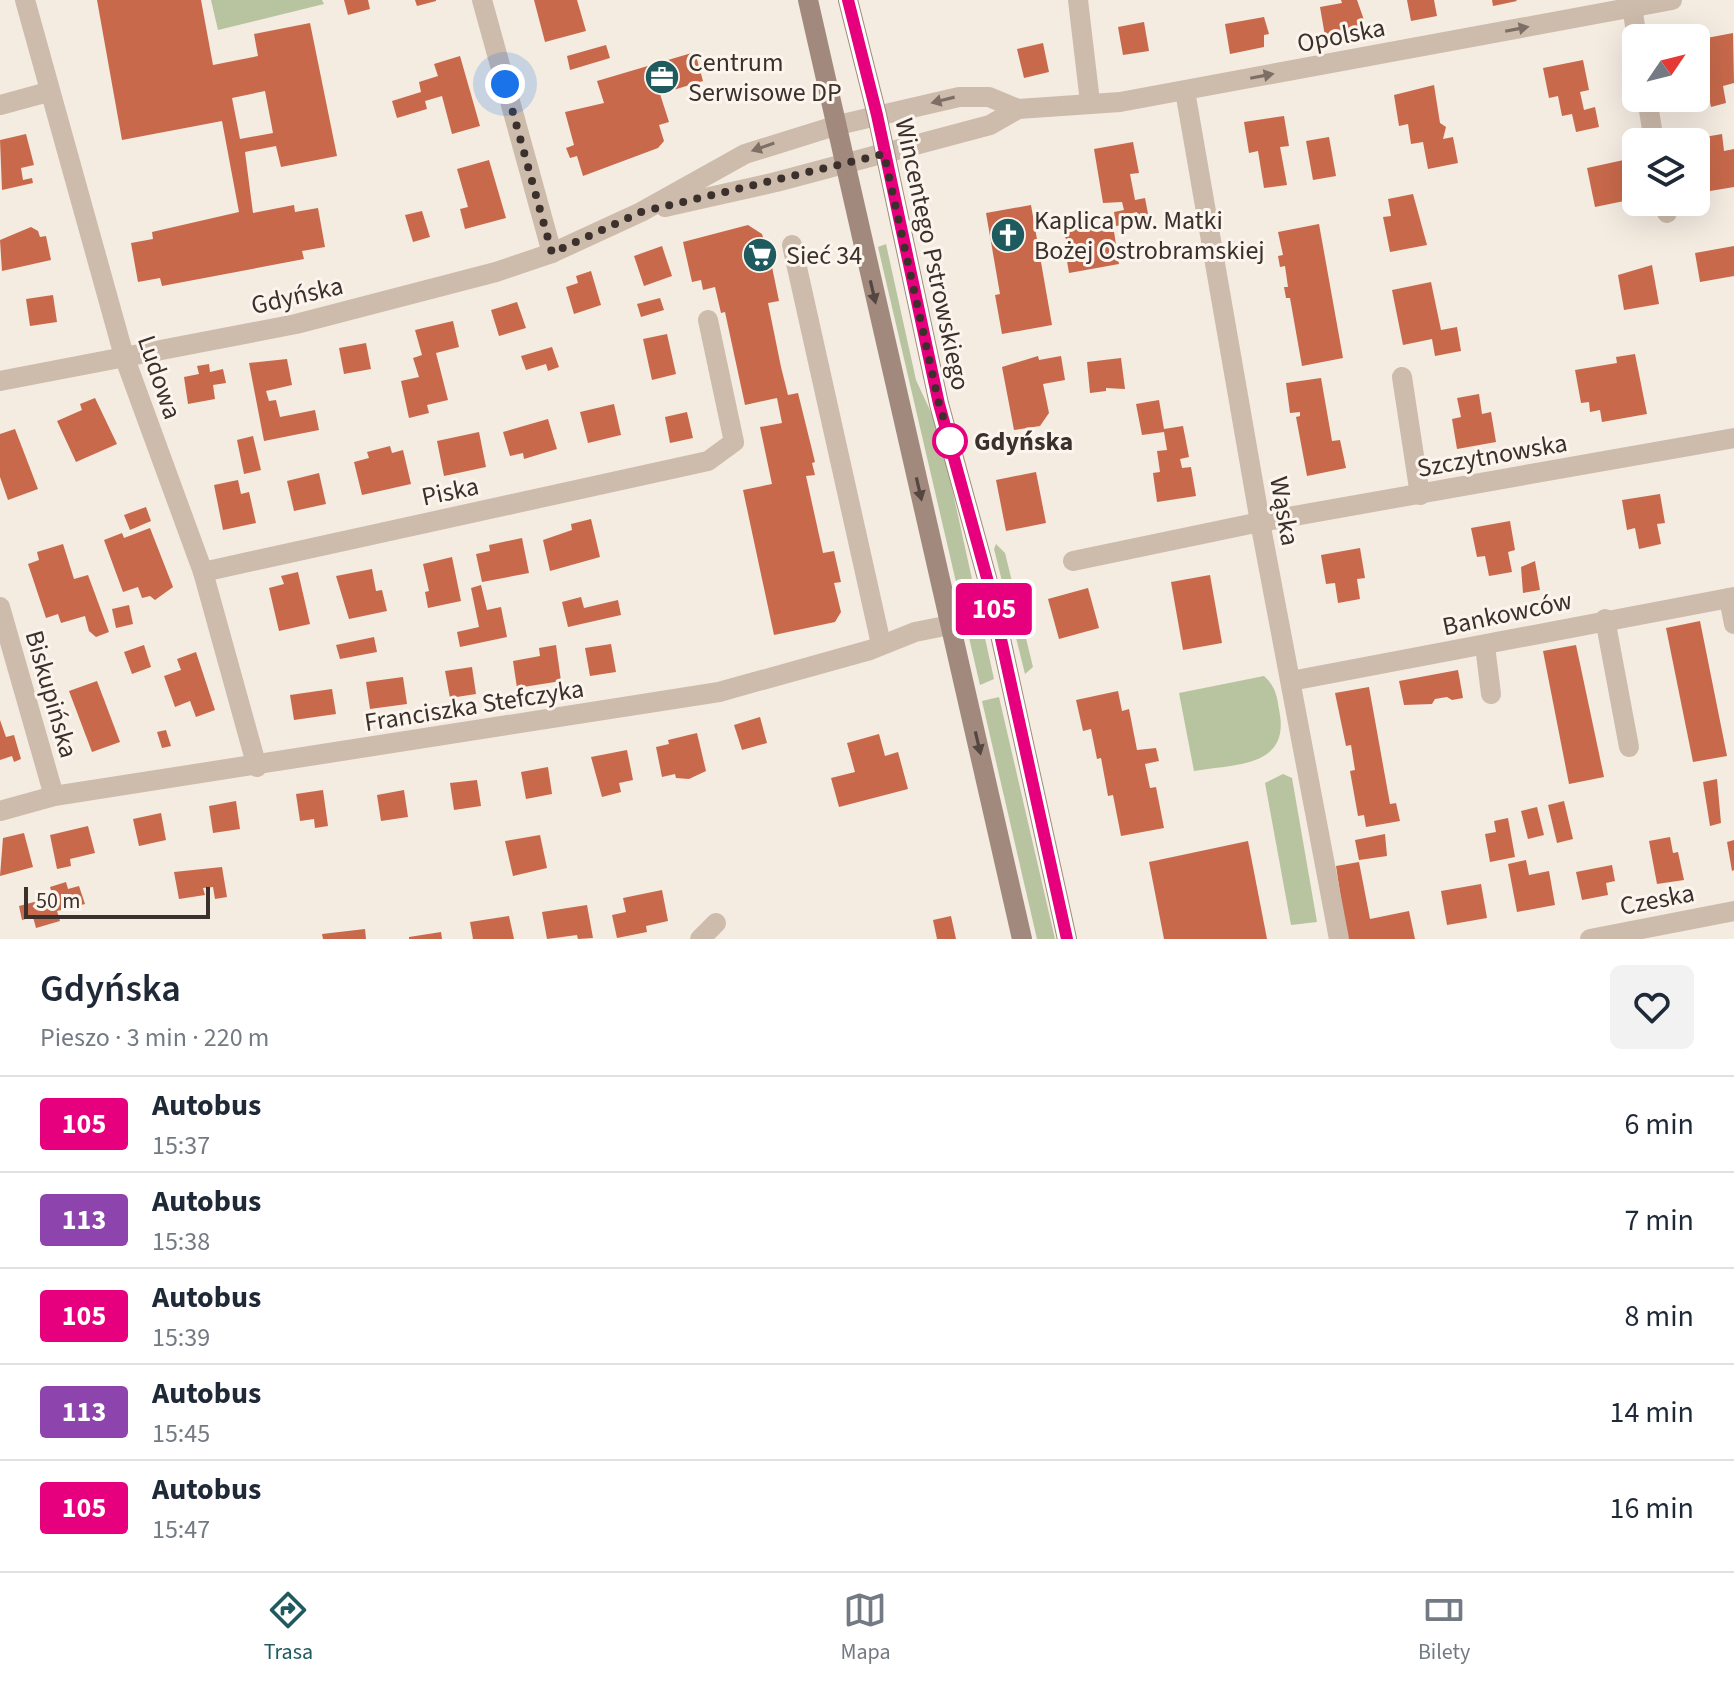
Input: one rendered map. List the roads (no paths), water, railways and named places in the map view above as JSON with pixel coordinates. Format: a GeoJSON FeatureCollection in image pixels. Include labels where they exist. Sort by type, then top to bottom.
{"type":"FeatureCollection","features":[{"type":"Feature","properties":{"kind":"main road"},"geometry":{"type":"LineString","coordinates":[[808,0],[1022,939]]}},
{"type":"Feature","properties":{"kind":"main road","name":"Wincentego Pstrowskiego"},"geometry":{"type":"LineString","coordinates":[[848,0],[877,115],[939,404],[990,589],[1067,939]]}},
{"type":"Feature","properties":{"kind":"street","name":"Ludowa"},"geometry":{"type":"LineString","coordinates":[[25,0],[48,92],[124,356],[203,572],[257,767]]}},
{"type":"Feature","properties":{"kind":"street"},"geometry":{"type":"LineString","coordinates":[[482,0],[552,253]]}},
{"type":"Feature","properties":{"kind":"street"},"geometry":{"type":"LineString","coordinates":[[1078,0],[1090,102]]}},
{"type":"Feature","properties":{"kind":"street","name":"Opolska"},"geometry":{"type":"LineString","coordinates":[[884,154],[990,125],[1018,109],[1120,102],[1672,0]]}},
{"type":"Feature","properties":{"kind":"street"},"geometry":{"type":"LineString","coordinates":[[1632,7],[1635,24]]}},
{"type":"Feature","properties":{"kind":"street","name":"Wąska"},"geometry":{"type":"LineString","coordinates":[[1185,91],[1260,522],[1339,939]]}},
{"type":"Feature","properties":{"kind":"street"},"geometry":{"type":"LineString","coordinates":[[0,105],[48,92]]}},
{"type":"Feature","properties":{"kind":"street","name":"Opolska"},"geometry":{"type":"LineString","coordinates":[[838,125],[959,97],[989,97],[1018,109]]}},
{"type":"Feature","properties":{"kind":"street","name":"Gdyńska"},"geometry":{"type":"LineString","coordinates":[[0,381],[296,324],[496,272],[552,253],[641,212],[745,154],[838,125]]}},
{"type":"Feature","properties":{"kind":"street","name":"Gdyńska"},"geometry":{"type":"LineString","coordinates":[[641,212],[884,154]]}},
{"type":"Feature","properties":{"kind":"street"},"geometry":{"type":"LineString","coordinates":[[792,245],[881,644]]}},
{"type":"Feature","properties":{"kind":"street","name":"Piska"},"geometry":{"type":"LineString","coordinates":[[203,572],[708,461],[734,442],[708,320]]}},
{"type":"Feature","properties":{"kind":"street"},"geometry":{"type":"LineString","coordinates":[[1402,377],[1420,495]]}},
{"type":"Feature","properties":{"kind":"street","name":"Szczytnowska"},"geometry":{"type":"LineString","coordinates":[[1073,561],[1260,522],[1734,438]]}},
{"type":"Feature","properties":{"kind":"street"},"geometry":{"type":"LineString","coordinates":[[1732,597],[1734,624]]}},
{"type":"Feature","properties":{"kind":"street","name":"Bankowców"},"geometry":{"type":"LineString","coordinates":[[1291,681],[1732,597]]}},
{"type":"Feature","properties":{"kind":"street","name":"Biskupińska"},"geometry":{"type":"LineString","coordinates":[[0,607],[54,796]]}},
{"type":"Feature","properties":{"kind":"street"},"geometry":{"type":"LineString","coordinates":[[1605,619],[1629,747]]}},
{"type":"Feature","properties":{"kind":"street","name":"Franciszka Stefczyka"},"geometry":{"type":"LineString","coordinates":[[0,811],[54,796],[257,767],[719,692],[915,632],[950,625]]}},
{"type":"Feature","properties":{"kind":"street"},"geometry":{"type":"LineString","coordinates":[[1485,646],[1491,694]]}},
{"type":"Feature","properties":{"kind":"street","name":"Czeska"},"geometry":{"type":"LineString","coordinates":[[1590,939],[1734,911]]}},
{"type":"Feature","properties":{"kind":"street"},"geometry":{"type":"LineString","coordinates":[[700,939],[716,923]]}},
{"type":"Feature","properties":{"kind":"place","name":"Centrum Serwisowe DP"},"geometry":{"type":"Point","coordinates":[662,77]}},
{"type":"Feature","properties":{"kind":"place","name":"Kaplica pw. Matki Bożej Ostrobramskiej"},"geometry":{"type":"Point","coordinates":[1008,235]}},
{"type":"Feature","properties":{"kind":"place","name":"Sieć 34"},"geometry":{"type":"Point","coordinates":[760,255]}},
{"type":"Feature","properties":{"kind":"place","name":"Gdyńska"},"geometry":{"type":"Point","coordinates":[950,441]}}]}
